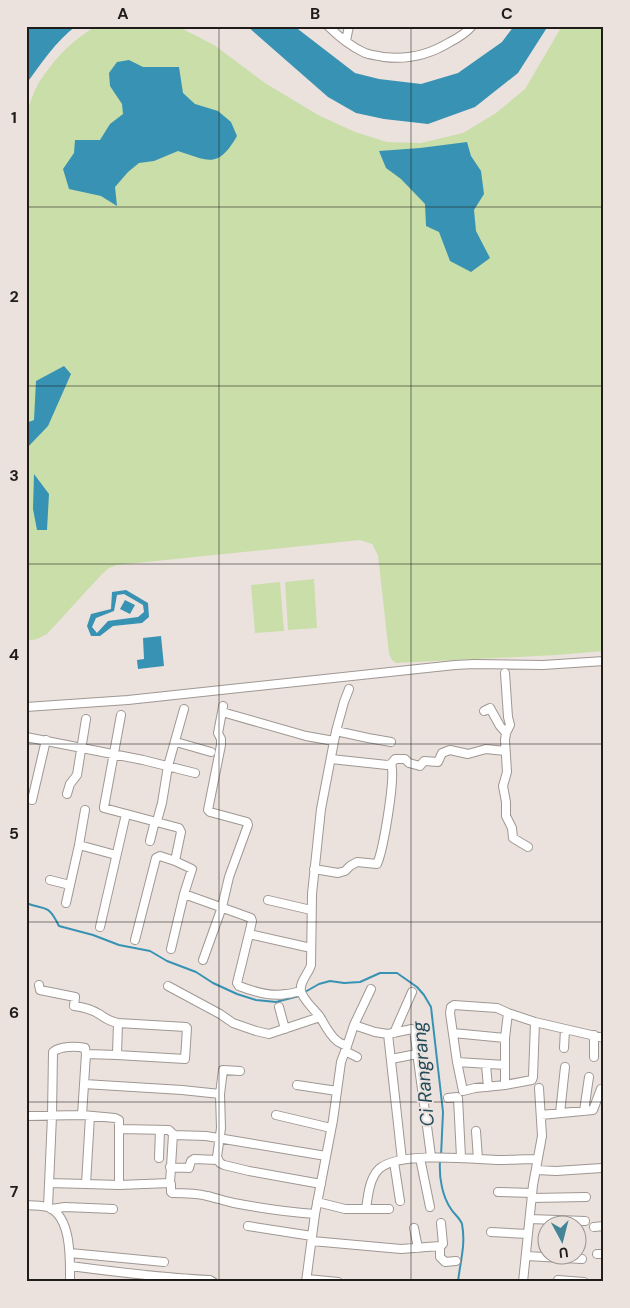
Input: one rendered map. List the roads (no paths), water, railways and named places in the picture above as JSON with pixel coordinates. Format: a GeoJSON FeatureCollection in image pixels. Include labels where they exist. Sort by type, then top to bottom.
{"type":"FeatureCollection","features":[{"type":"Feature","properties":{"kind":"street"},"geometry":{"type":"LineString","coordinates":[[328,26],[346,41],[366,53],[393,58],[411,58],[428,54],[459,37],[472,26]]}},
{"type":"Feature","properties":{"kind":"street"},"geometry":{"type":"LineString","coordinates":[[346,41],[349,26]]}},
{"type":"Feature","properties":{"kind":"street"},"geometry":{"type":"LineString","coordinates":[[26,708],[128,700],[455,665],[543,666],[604,661]]}},
{"type":"Feature","properties":{"kind":"street"},"geometry":{"type":"LineString","coordinates":[[505,673],[510,725],[504,740],[507,772],[502,789],[506,802],[506,816],[512,828],[513,838],[528,847]]}},
{"type":"Feature","properties":{"kind":"street"},"geometry":{"type":"LineString","coordinates":[[349,689],[336,731],[321,809],[311,910],[311,964],[310,970],[303,981],[303,995],[334,1039],[357,1056]]}},
{"type":"Feature","properties":{"kind":"street"},"geometry":{"type":"LineString","coordinates":[[484,711],[490,708],[506,733]]}},
{"type":"Feature","properties":{"kind":"street"},"geometry":{"type":"LineString","coordinates":[[150,841],[184,709]]}},
{"type":"Feature","properties":{"kind":"street"},"geometry":{"type":"LineString","coordinates":[[203,960],[248,825],[247,822],[208,810],[221,745],[221,738],[218,733],[223,709],[306,736],[334,740]]}},
{"type":"Feature","properties":{"kind":"street"},"geometry":{"type":"LineString","coordinates":[[121,715],[103,807],[179,828],[181,830],[175,861]]}},
{"type":"Feature","properties":{"kind":"street"},"geometry":{"type":"LineString","coordinates":[[67,794],[70,784],[77,776],[86,719]]}},
{"type":"Feature","properties":{"kind":"street"},"geometry":{"type":"LineString","coordinates":[[336,731],[391,742]]}},
{"type":"Feature","properties":{"kind":"street"},"geometry":{"type":"LineString","coordinates":[[26,737],[113,753],[195,773]]}},
{"type":"Feature","properties":{"kind":"street"},"geometry":{"type":"LineString","coordinates":[[32,800],[46,740]]}},
{"type":"Feature","properties":{"kind":"street"},"geometry":{"type":"LineString","coordinates":[[176,742],[210,752]]}},
{"type":"Feature","properties":{"kind":"street"},"geometry":{"type":"LineString","coordinates":[[331,758],[387,765],[391,764],[395,759],[405,759],[409,763],[420,766],[424,761],[438,761],[442,753],[448,751],[468,754],[486,749],[505,751]]}},
{"type":"Feature","properties":{"kind":"street"},"geometry":{"type":"LineString","coordinates":[[314,869],[338,873],[345,871],[357,862],[377,864],[392,792],[393,771],[391,764]]}},
{"type":"Feature","properties":{"kind":"street"},"geometry":{"type":"LineString","coordinates":[[66,903],[85,810]]}},
{"type":"Feature","properties":{"kind":"street"},"geometry":{"type":"LineString","coordinates":[[100,926],[126,814]]}},
{"type":"Feature","properties":{"kind":"street"},"geometry":{"type":"LineString","coordinates":[[79,845],[116,854]]}},
{"type":"Feature","properties":{"kind":"street"},"geometry":{"type":"LineString","coordinates":[[135,940],[156,858],[160,856],[192,869],[171,949]]}},
{"type":"Feature","properties":{"kind":"street"},"geometry":{"type":"LineString","coordinates":[[50,880],[70,885]]}},
{"type":"Feature","properties":{"kind":"street"},"geometry":{"type":"LineString","coordinates":[[184,894],[251,917],[252,921],[238,985],[266,993],[303,995]]}},
{"type":"Feature","properties":{"kind":"street"},"geometry":{"type":"LineString","coordinates":[[268,900],[311,910]]}},
{"type":"Feature","properties":{"kind":"street"},"geometry":{"type":"LineString","coordinates":[[249,934],[311,948]]}},
{"type":"Feature","properties":{"kind":"street"},"geometry":{"type":"LineString","coordinates":[[39,985],[40,990],[75,997],[74,1006],[86,1008],[108,1021],[186,1027],[187,1029],[185,1063],[117,1055],[86,1054]]}},
{"type":"Feature","properties":{"kind":"street"},"geometry":{"type":"LineString","coordinates":[[168,986],[220,1014],[230,1022],[269,1034],[320,1017]]}},
{"type":"Feature","properties":{"kind":"street"},"geometry":{"type":"LineString","coordinates":[[338,1282],[307,1280],[314,1214],[331,1128],[341,1062],[354,1025],[371,989]]}},
{"type":"Feature","properties":{"kind":"street"},"geometry":{"type":"LineString","coordinates":[[400,1201],[392,1163],[391,1033],[412,992]]}},
{"type":"Feature","properties":{"kind":"street"},"geometry":{"type":"LineString","coordinates":[[535,1022],[533,1077],[530,1080],[463,1091],[450,1010],[454,1005],[496,1008],[535,1022],[604,1038]]}},
{"type":"Feature","properties":{"kind":"street"},"geometry":{"type":"LineString","coordinates":[[279,1007],[284,1029]]}},
{"type":"Feature","properties":{"kind":"street"},"geometry":{"type":"LineString","coordinates":[[505,1085],[505,1038],[508,1013]]}},
{"type":"Feature","properties":{"kind":"street"},"geometry":{"type":"LineString","coordinates":[[117,1055],[118,1023]]}},
{"type":"Feature","properties":{"kind":"street"},"geometry":{"type":"LineString","coordinates":[[354,1025],[375,1032],[391,1033],[414,1030],[417,1054],[438,1157]]}},
{"type":"Feature","properties":{"kind":"street"},"geometry":{"type":"LineString","coordinates":[[564,1048],[565,1029]]}},
{"type":"Feature","properties":{"kind":"street"},"geometry":{"type":"LineString","coordinates":[[453,1034],[505,1038]]}},
{"type":"Feature","properties":{"kind":"street"},"geometry":{"type":"LineString","coordinates":[[594,1035],[594,1056]]}},
{"type":"Feature","properties":{"kind":"street"},"geometry":{"type":"LineString","coordinates":[[49,1208],[53,1051],[58,1049],[85,1049],[86,1184]]}},
{"type":"Feature","properties":{"kind":"street"},"geometry":{"type":"LineString","coordinates":[[391,1059],[417,1054]]}},
{"type":"Feature","properties":{"kind":"street"},"geometry":{"type":"LineString","coordinates":[[457,1062],[505,1065]]}},
{"type":"Feature","properties":{"kind":"street"},"geometry":{"type":"LineString","coordinates":[[486,1065],[488,1087]]}},
{"type":"Feature","properties":{"kind":"street"},"geometry":{"type":"LineString","coordinates":[[560,1113],[565,1067]]}},
{"type":"Feature","properties":{"kind":"street"},"geometry":{"type":"LineString","coordinates":[[240,1071],[223,1070],[220,1094],[220,1138],[217,1157],[220,1163],[224,1166],[321,1184]]}},
{"type":"Feature","properties":{"kind":"street"},"geometry":{"type":"LineString","coordinates":[[584,1111],[589,1077]]}},
{"type":"Feature","properties":{"kind":"street"},"geometry":{"type":"LineString","coordinates":[[84,1084],[220,1094]]}},
{"type":"Feature","properties":{"kind":"street"},"geometry":{"type":"LineString","coordinates":[[297,1085],[337,1091]]}},
{"type":"Feature","properties":{"kind":"street"},"geometry":{"type":"LineString","coordinates":[[523,1282],[532,1195],[542,1136],[539,1088]]}},
{"type":"Feature","properties":{"kind":"street"},"geometry":{"type":"LineString","coordinates":[[541,1115],[594,1110],[601,1089]]}},
{"type":"Feature","properties":{"kind":"street"},"geometry":{"type":"LineString","coordinates":[[448,1098],[458,1098],[460,1157]]}},
{"type":"Feature","properties":{"kind":"street"},"geometry":{"type":"LineString","coordinates":[[276,1115],[331,1128]]}},
{"type":"Feature","properties":{"kind":"street"},"geometry":{"type":"LineString","coordinates":[[26,1116],[117,1118],[120,1121],[118,1185]]}},
{"type":"Feature","properties":{"kind":"street"},"geometry":{"type":"LineString","coordinates":[[120,1129],[169,1130],[173,1134],[220,1138],[326,1156]]}},
{"type":"Feature","properties":{"kind":"street"},"geometry":{"type":"LineString","coordinates":[[160,1130],[160,1158]]}},
{"type":"Feature","properties":{"kind":"street"},"geometry":{"type":"LineString","coordinates":[[476,1131],[478,1159]]}},
{"type":"Feature","properties":{"kind":"street"},"geometry":{"type":"LineString","coordinates":[[173,1134],[170,1167],[172,1193],[191,1193],[292,1213],[314,1214]]}},
{"type":"Feature","properties":{"kind":"street"},"geometry":{"type":"LineString","coordinates":[[366,1209],[372,1180],[378,1170],[392,1163],[438,1157],[504,1160],[520,1158],[537,1159]]}},
{"type":"Feature","properties":{"kind":"street"},"geometry":{"type":"LineString","coordinates":[[420,1158],[430,1207]]}},
{"type":"Feature","properties":{"kind":"street"},"geometry":{"type":"LineString","coordinates":[[170,1167],[189,1168],[191,1161],[194,1159],[218,1160]]}},
{"type":"Feature","properties":{"kind":"street"},"geometry":{"type":"LineString","coordinates":[[536,1170],[556,1171],[602,1168]]}},
{"type":"Feature","properties":{"kind":"street"},"geometry":{"type":"LineString","coordinates":[[49,1183],[118,1185],[170,1183]]}},
{"type":"Feature","properties":{"kind":"street"},"geometry":{"type":"LineString","coordinates":[[498,1192],[586,1197]]}},
{"type":"Feature","properties":{"kind":"street"},"geometry":{"type":"LineString","coordinates":[[317,1202],[345,1209],[389,1209]]}},
{"type":"Feature","properties":{"kind":"street"},"geometry":{"type":"LineString","coordinates":[[26,1205],[49,1208],[113,1209]]}},
{"type":"Feature","properties":{"kind":"street"},"geometry":{"type":"LineString","coordinates":[[49,1208],[60,1217],[64,1227],[70,1253],[70,1282]]}},
{"type":"Feature","properties":{"kind":"street"},"geometry":{"type":"LineString","coordinates":[[530,1219],[538,1219]]}},
{"type":"Feature","properties":{"kind":"street"},"geometry":{"type":"LineString","coordinates":[[441,1223],[443,1244],[440,1246],[440,1257],[445,1262],[456,1261]]}},
{"type":"Feature","properties":{"kind":"street"},"geometry":{"type":"LineString","coordinates":[[248,1226],[312,1238],[401,1249],[440,1246]]}},
{"type":"Feature","properties":{"kind":"street"},"geometry":{"type":"LineString","coordinates":[[594,1226],[604,1226]]}},
{"type":"Feature","properties":{"kind":"street"},"geometry":{"type":"LineString","coordinates":[[414,1228],[418,1248]]}},
{"type":"Feature","properties":{"kind":"street"},"geometry":{"type":"LineString","coordinates":[[491,1232],[528,1234]]}},
{"type":"Feature","properties":{"kind":"street"},"geometry":{"type":"LineString","coordinates":[[70,1253],[164,1262]]}},
{"type":"Feature","properties":{"kind":"street"},"geometry":{"type":"LineString","coordinates":[[526,1256],[538,1257]]}},
{"type":"Feature","properties":{"kind":"street"},"geometry":{"type":"LineString","coordinates":[[70,1266],[180,1280],[210,1280],[213,1282]]}},
{"type":"Feature","properties":{"kind":"street"},"geometry":{"type":"LineString","coordinates":[[558,1280],[584,1282]]}},
{"type":"Feature","properties":{"kind":"water"},"geometry":{"type":"Polygon","coordinates":[[[26,26],[76,26],[55,46],[26,84],[26,26]]]}},
{"type":"Feature","properties":{"kind":"water"},"geometry":{"type":"Polygon","coordinates":[[[247,26],[294,26],[355,73],[379,79],[421,84],[458,73],[502,42],[514,26],[548,26],[518,73],[475,107],[428,124],[384,119],[356,113],[328,97],[247,26]]]}},
{"type":"Feature","properties":{"kind":"water"},"geometry":{"type":"Polygon","coordinates":[[[129,60],[143,67],[179,67],[183,93],[195,104],[218,111],[231,122],[237,136],[224,154],[212,160],[198,158],[178,151],[154,161],[139,163],[115,187],[117,206],[101,196],[69,189],[63,169],[74,153],[75,140],[100,140],[110,124],[123,114],[122,104],[110,86],[109,73],[117,62],[129,60]]]}},
{"type":"Feature","properties":{"kind":"water"},"geometry":{"type":"Polygon","coordinates":[[[467,142],[471,156],[481,171],[484,194],[474,210],[476,231],[490,258],[471,272],[450,261],[439,232],[426,226],[425,204],[401,179],[386,168],[379,151],[467,142]]]}},
{"type":"Feature","properties":{"kind":"water"},"geometry":{"type":"Polygon","coordinates":[[[64,366],[71,374],[48,426],[26,449],[26,423],[34,420],[36,381],[64,366]]]}},
{"type":"Feature","properties":{"kind":"water"},"geometry":{"type":"Polygon","coordinates":[[[34,474],[49,494],[47,530],[37,530],[33,509],[34,474]]]}},
{"type":"Feature","properties":{"kind":"water"},"geometry":{"type":"Polygon","coordinates":[[[126,590],[148,603],[149,617],[142,623],[113,626],[100,636],[91,636],[87,626],[91,614],[111,609],[112,592],[126,590]],[[124,594],[117,595],[114,611],[96,618],[92,627],[97,633],[108,621],[138,617],[144,612],[143,605],[124,594]]]}},
{"type":"Feature","properties":{"kind":"water"},"geometry":{"type":"Polygon","coordinates":[[[125,600],[135,605],[130,614],[120,609],[125,600]]]}},
{"type":"Feature","properties":{"kind":"water"},"geometry":{"type":"Polygon","coordinates":[[[161,636],[164,666],[138,669],[137,660],[144,659],[143,638],[161,636]]]}},
{"type":"Feature","properties":{"kind":"waterway","name":"Ci Rangrang"},"geometry":{"type":"LineString","coordinates":[[26,903],[49,911],[59,926],[93,935],[119,945],[150,951],[167,961],[196,972],[213,983],[237,994],[256,1000],[276,1002],[299,996]]}},
{"type":"Feature","properties":{"kind":"waterway","name":"Ci Rangrang"},"geometry":{"type":"LineString","coordinates":[[305,992],[319,984],[330,981],[344,983],[360,982],[380,973],[397,973],[417,987],[424,995],[431,1007],[443,1112],[441,1156]]}},
{"type":"Feature","properties":{"kind":"waterway","name":"Ci Rangrang"},"geometry":{"type":"LineString","coordinates":[[440,1161],[440,1173],[445,1198],[462,1224],[463,1246],[458,1282]]}}]}
